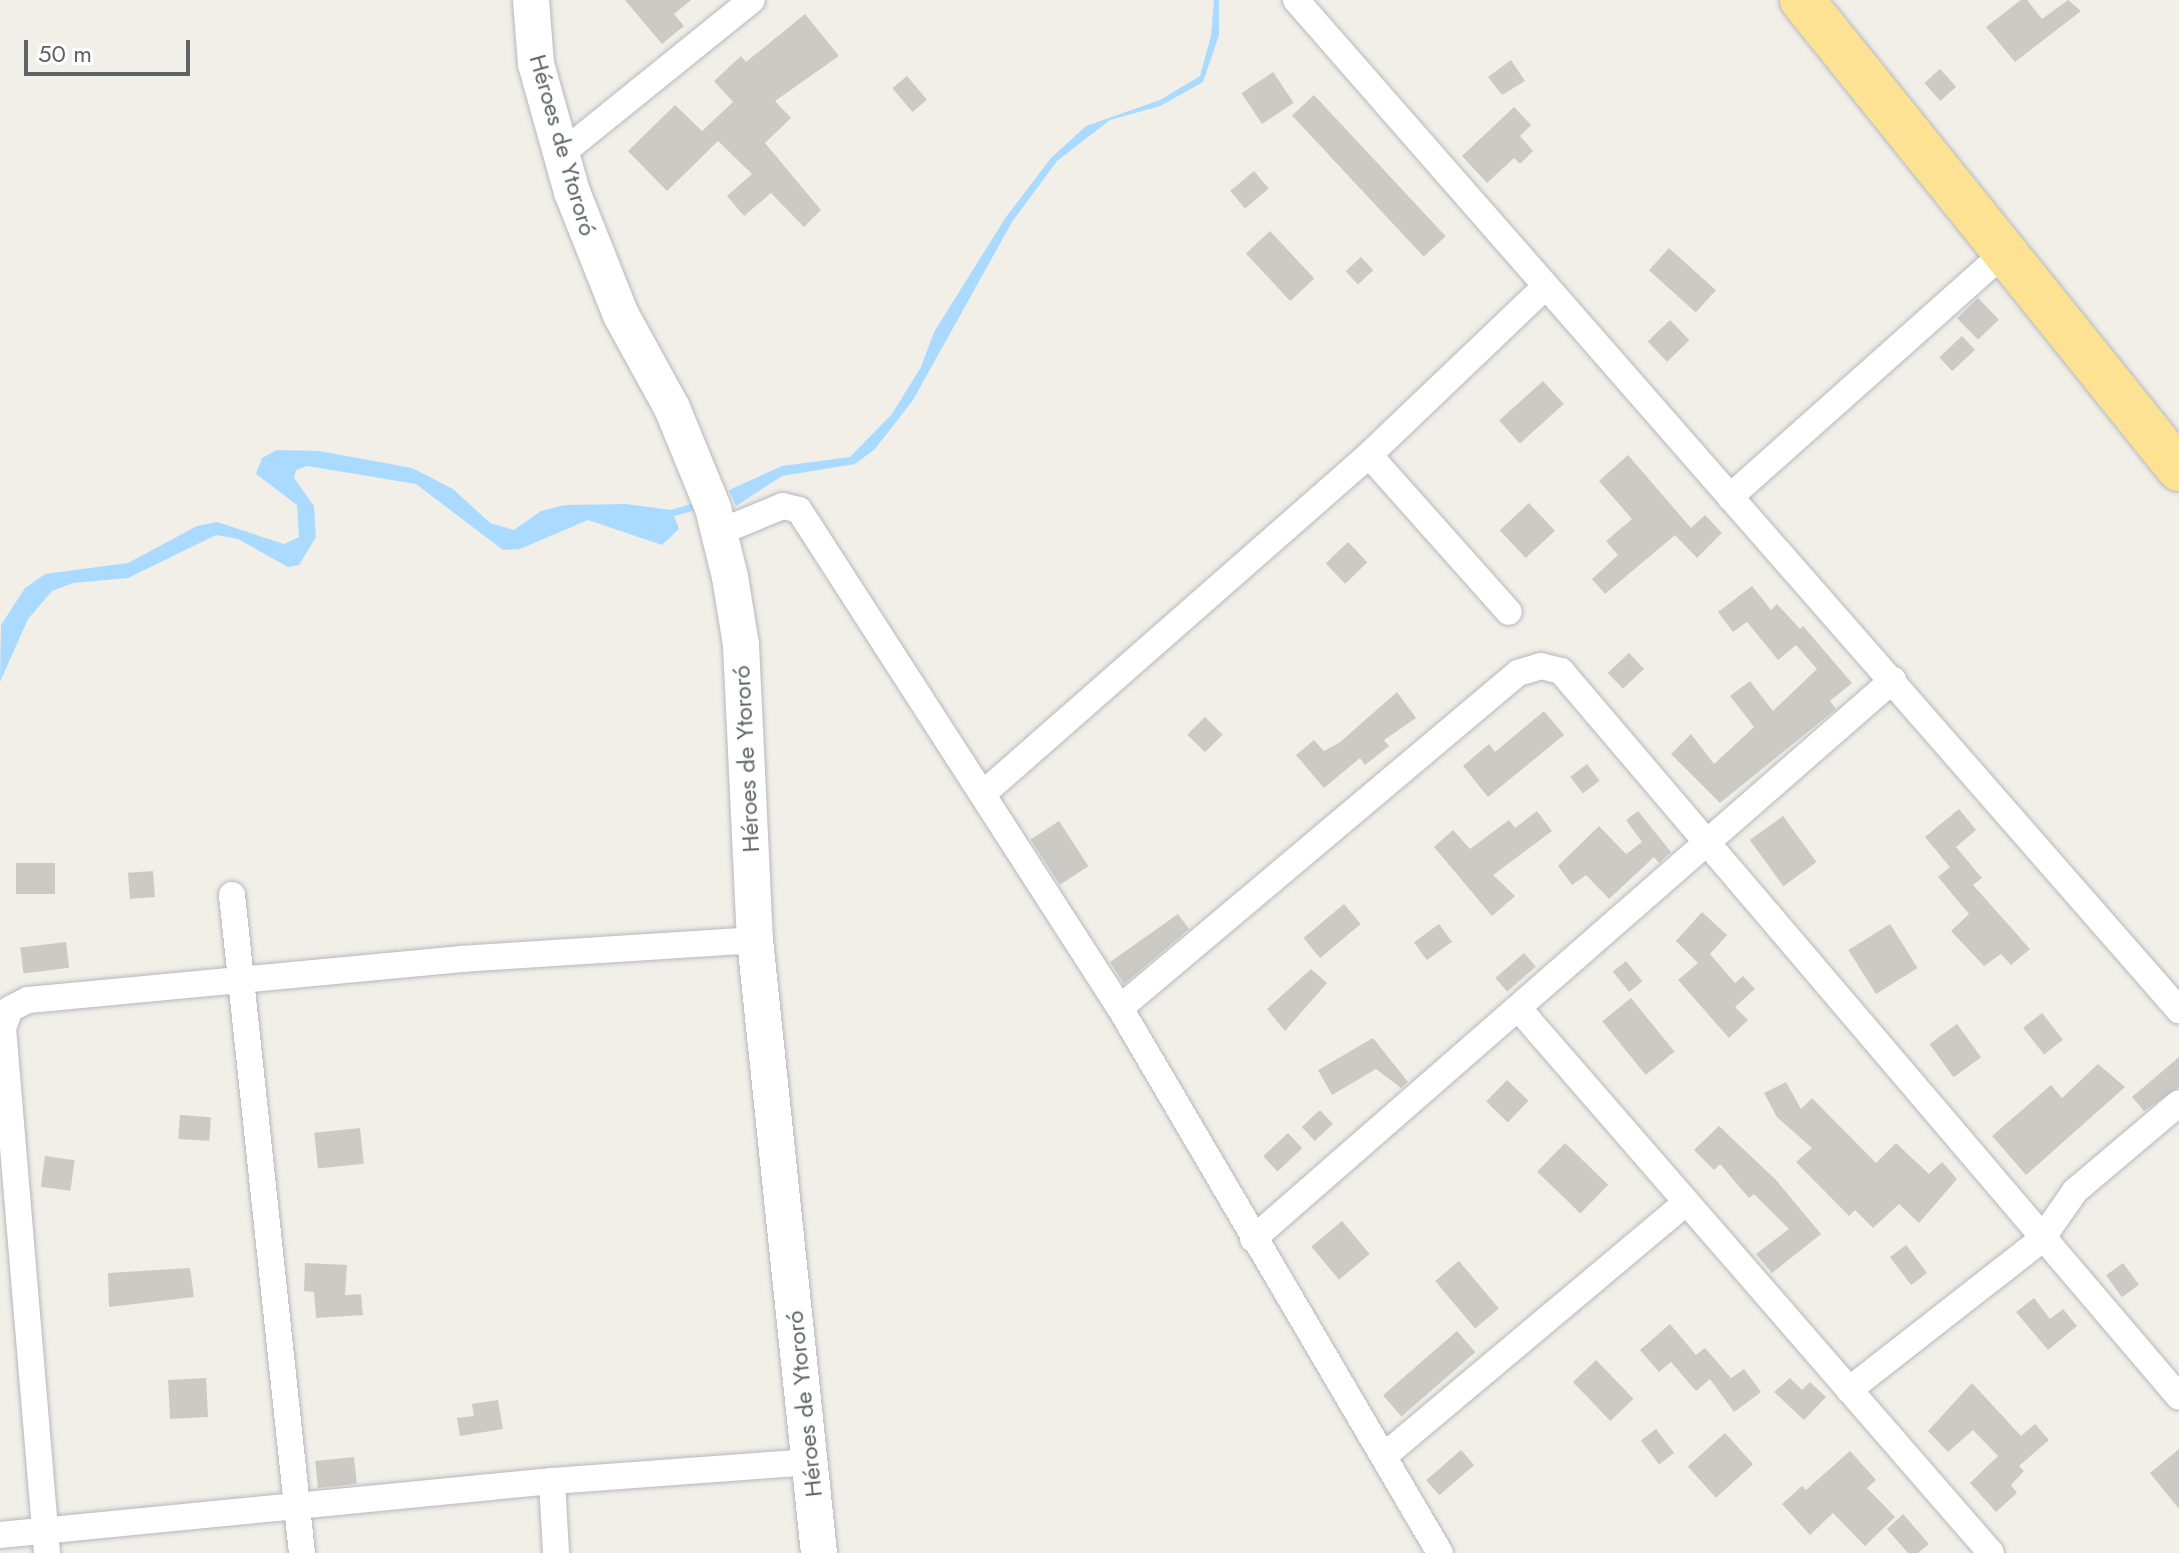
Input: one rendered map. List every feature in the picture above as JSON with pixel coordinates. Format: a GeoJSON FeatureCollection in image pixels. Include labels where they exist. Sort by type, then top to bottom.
{"type":"FeatureCollection","features":[{"type":"Feature","properties":{"kind":"highway"},"geometry":{"type":"LineString","coordinates":[[1802,0],[2179,469]]}},
{"type":"Feature","properties":{"kind":"main road","name":"Héroes de Ytororó"},"geometry":{"type":"LineString","coordinates":[[531,0],[536,64],[590,245],[694,464],[717,520],[741,645],[755,940],[819,1553]]}},
{"type":"Feature","properties":{"kind":"street"},"geometry":{"type":"LineString","coordinates":[[561,154],[752,0]]}},
{"type":"Feature","properties":{"kind":"street"},"geometry":{"type":"LineString","coordinates":[[1296,0],[1544,288],[1893,680],[2179,1010]]}},
{"type":"Feature","properties":{"kind":"street"},"geometry":{"type":"LineString","coordinates":[[1730,497],[2005,252]]}},
{"type":"Feature","properties":{"kind":"street"},"geometry":{"type":"LineString","coordinates":[[985,792],[1369,455],[1544,288]]}},
{"type":"Feature","properties":{"kind":"street"},"geometry":{"type":"LineString","coordinates":[[1369,455],[1509,612]]}},
{"type":"Feature","properties":{"kind":"street"},"geometry":{"type":"LineString","coordinates":[[717,520],[783,506],[799,510],[985,792],[1120,1008],[1440,1553]]}},
{"type":"Feature","properties":{"kind":"street"},"geometry":{"type":"LineString","coordinates":[[1120,1008],[1518,673],[1541,666],[1561,671],[2041,1240],[2179,1397]]}},
{"type":"Feature","properties":{"kind":"street"},"geometry":{"type":"LineString","coordinates":[[1253,1239],[1893,680]]}},
{"type":"Feature","properties":{"kind":"street"},"geometry":{"type":"LineString","coordinates":[[232,895],[244,982],[302,1553]]}},
{"type":"Feature","properties":{"kind":"street"},"geometry":{"type":"LineString","coordinates":[[46,1543],[3,1028],[10,1009],[28,1000],[462,959],[755,940]]}},
{"type":"Feature","properties":{"kind":"street"},"geometry":{"type":"LineString","coordinates":[[1519,1009],[1991,1553]]}},
{"type":"Feature","properties":{"kind":"street"},"geometry":{"type":"LineString","coordinates":[[1849,1390],[2041,1240],[2075,1191],[2179,1103]]}},
{"type":"Feature","properties":{"kind":"street"},"geometry":{"type":"LineString","coordinates":[[1384,1456],[1685,1203]]}},
{"type":"Feature","properties":{"kind":"street"},"geometry":{"type":"LineString","coordinates":[[0,1535],[46,1543],[299,1509],[552,1481],[811,1462]]}},
{"type":"Feature","properties":{"kind":"street"},"geometry":{"type":"LineString","coordinates":[[552,1481],[556,1553]]}},
{"type":"Feature","properties":{"kind":"water"},"geometry":{"type":"Polygon","coordinates":[[[1214,0],[1219,0],[1219,35],[1203,82],[1160,106],[1110,120],[1057,161],[1012,222],[913,400],[875,449],[855,464],[782,476],[736,506],[729,490],[782,466],[850,457],[892,414],[921,367],[934,332],[1006,217],[1051,158],[1086,126],[1160,100],[1200,76],[1211,36],[1214,0]]]}},
{"type":"Feature","properties":{"kind":"water"},"geometry":{"type":"Polygon","coordinates":[[[277,450],[319,451],[412,468],[453,489],[490,523],[514,530],[541,511],[565,505],[626,504],[672,510],[679,529],[662,545],[588,520],[520,549],[503,550],[416,484],[307,466],[296,470],[294,478],[314,506],[316,537],[299,565],[288,567],[238,539],[216,535],[128,578],[73,583],[52,591],[28,619],[0,682],[1,625],[25,588],[45,574],[128,563],[197,526],[217,522],[284,544],[299,537],[297,505],[256,474],[262,458],[277,450]]]}},
{"type":"Feature","properties":{"kind":"building"},"geometry":{"type":"Polygon","coordinates":[[[625,0],[691,0],[674,14],[684,26],[662,44],[625,0]]]}},
{"type":"Feature","properties":{"kind":"building"},"geometry":{"type":"Polygon","coordinates":[[[2021,0],[2027,0],[2042,19],[2068,0],[2081,11],[2015,62],[1986,27],[2021,0]]]}},
{"type":"Feature","properties":{"kind":"building"},"geometry":{"type":"Polygon","coordinates":[[[805,14],[839,56],[775,101],[791,118],[765,143],[821,210],[804,227],[771,193],[744,216],[727,196],[752,174],[718,141],[667,191],[628,151],[675,105],[702,131],[733,102],[714,81],[741,56],[746,62],[805,14]]]}},
{"type":"Feature","properties":{"kind":"building"},"geometry":{"type":"Polygon","coordinates":[[[1511,60],[1525,81],[1502,95],[1488,77],[1511,60]]]}},
{"type":"Feature","properties":{"kind":"building"},"geometry":{"type":"Polygon","coordinates":[[[1940,69],[1956,87],[1940,101],[1924,83],[1940,69]]]}},
{"type":"Feature","properties":{"kind":"building"},"geometry":{"type":"Polygon","coordinates":[[[1273,72],[1294,103],[1262,124],[1241,93],[1273,72]]]}},
{"type":"Feature","properties":{"kind":"building"},"geometry":{"type":"Polygon","coordinates":[[[907,76],[927,100],[912,112],[892,88],[907,76]]]}},
{"type":"Feature","properties":{"kind":"building"},"geometry":{"type":"Polygon","coordinates":[[[1314,95],[1446,236],[1424,257],[1292,115],[1314,95]]]}},
{"type":"Feature","properties":{"kind":"building"},"geometry":{"type":"Polygon","coordinates":[[[1514,107],[1531,125],[1520,136],[1533,151],[1520,164],[1514,158],[1487,183],[1462,156],[1514,107]]]}},
{"type":"Feature","properties":{"kind":"building"},"geometry":{"type":"Polygon","coordinates":[[[1254,171],[1269,189],[1245,209],[1230,191],[1254,171]]]}},
{"type":"Feature","properties":{"kind":"building"},"geometry":{"type":"Polygon","coordinates":[[[1270,231],[1314,279],[1290,301],[1246,254],[1270,231]]]}},
{"type":"Feature","properties":{"kind":"building"},"geometry":{"type":"Polygon","coordinates":[[[1669,248],[1716,290],[1696,312],[1649,270],[1669,248]]]}},
{"type":"Feature","properties":{"kind":"building"},"geometry":{"type":"Polygon","coordinates":[[[1361,257],[1373,270],[1358,284],[1346,271],[1361,257]]]}},
{"type":"Feature","properties":{"kind":"building"},"geometry":{"type":"Polygon","coordinates":[[[1978,298],[1999,320],[1978,340],[1957,318],[1978,298]]]}},
{"type":"Feature","properties":{"kind":"building"},"geometry":{"type":"Polygon","coordinates":[[[1670,320],[1689,340],[1667,362],[1648,342],[1670,320]]]}},
{"type":"Feature","properties":{"kind":"building"},"geometry":{"type":"Polygon","coordinates":[[[1962,336],[1975,350],[1952,371],[1939,357],[1962,336]]]}},
{"type":"Feature","properties":{"kind":"building"},"geometry":{"type":"Polygon","coordinates":[[[1543,381],[1564,404],[1520,444],[1499,420],[1543,381]]]}},
{"type":"Feature","properties":{"kind":"building"},"geometry":{"type":"Polygon","coordinates":[[[1628,455],[1691,528],[1705,515],[1722,533],[1697,558],[1675,535],[1605,594],[1592,579],[1618,555],[1606,541],[1632,519],[1599,481],[1628,455]]]}},
{"type":"Feature","properties":{"kind":"building"},"geometry":{"type":"Polygon","coordinates":[[[1529,503],[1555,531],[1526,558],[1500,530],[1529,503]]]}},
{"type":"Feature","properties":{"kind":"building"},"geometry":{"type":"Polygon","coordinates":[[[1348,542],[1367,562],[1345,584],[1326,564],[1348,542]]]}},
{"type":"Feature","properties":{"kind":"building"},"geometry":{"type":"Polygon","coordinates":[[[1752,586],[1771,610],[1777,604],[1800,629],[1803,626],[1852,683],[1830,701],[1836,709],[1720,803],[1671,754],[1691,734],[1714,764],[1754,727],[1730,696],[1750,681],[1773,711],[1817,669],[1796,645],[1778,660],[1747,622],[1733,632],[1718,612],[1752,586]]]}},
{"type":"Feature","properties":{"kind":"building"},"geometry":{"type":"Polygon","coordinates":[[[1629,653],[1644,669],[1623,689],[1608,673],[1629,653]]]}},
{"type":"Feature","properties":{"kind":"building"},"geometry":{"type":"Polygon","coordinates":[[[1397,692],[1416,718],[1384,740],[1389,746],[1365,765],[1360,758],[1324,788],[1296,755],[1314,740],[1324,751],[1339,743],[1397,692]]]}},
{"type":"Feature","properties":{"kind":"building"},"geometry":{"type":"Polygon","coordinates":[[[1544,711],[1564,735],[1488,797],[1463,766],[1489,744],[1495,752],[1544,711]]]}},
{"type":"Feature","properties":{"kind":"building"},"geometry":{"type":"Polygon","coordinates":[[[1205,717],[1223,735],[1205,752],[1187,735],[1205,717]]]}},
{"type":"Feature","properties":{"kind":"building"},"geometry":{"type":"Polygon","coordinates":[[[1587,764],[1600,781],[1583,793],[1570,777],[1587,764]]]}},
{"type":"Feature","properties":{"kind":"building"},"geometry":{"type":"Polygon","coordinates":[[[1959,809],[1976,830],[1956,847],[1982,878],[1973,885],[2030,949],[2011,965],[2001,954],[1984,966],[1951,931],[1969,914],[1938,877],[1950,867],[1925,837],[1959,809]]]}},
{"type":"Feature","properties":{"kind":"building"},"geometry":{"type":"Polygon","coordinates":[[[1537,811],[1552,831],[1493,875],[1515,896],[1492,916],[1434,847],[1453,830],[1470,849],[1509,820],[1515,828],[1537,811]]]}},
{"type":"Feature","properties":{"kind":"building"},"geometry":{"type":"Polygon","coordinates":[[[1638,811],[1671,852],[1659,863],[1654,857],[1609,899],[1586,875],[1572,885],[1558,866],[1599,826],[1626,854],[1642,842],[1626,820],[1638,811]]]}},
{"type":"Feature","properties":{"kind":"building"},"geometry":{"type":"Polygon","coordinates":[[[1783,816],[1817,862],[1783,886],[1750,840],[1783,816]]]}},
{"type":"Feature","properties":{"kind":"building"},"geometry":{"type":"Polygon","coordinates":[[[1059,821],[1088,866],[1060,885],[1030,840],[1059,821]]]}},
{"type":"Feature","properties":{"kind":"building"},"geometry":{"type":"Polygon","coordinates":[[[16,863],[55,863],[55,894],[16,894],[16,863]]]}},
{"type":"Feature","properties":{"kind":"building"},"geometry":{"type":"Polygon","coordinates":[[[153,871],[155,897],[130,899],[128,873],[153,871]]]}},
{"type":"Feature","properties":{"kind":"building"},"geometry":{"type":"Polygon","coordinates":[[[1344,904],[1361,924],[1320,958],[1303,938],[1344,904]]]}},
{"type":"Feature","properties":{"kind":"building"},"geometry":{"type":"Polygon","coordinates":[[[1702,912],[1727,935],[1710,954],[1735,983],[1743,976],[1755,989],[1735,1007],[1748,1020],[1729,1038],[1678,980],[1698,963],[1676,941],[1702,912]]]}},
{"type":"Feature","properties":{"kind":"building"},"geometry":{"type":"Polygon","coordinates":[[[1178,914],[1189,929],[1124,984],[1110,962],[1178,914]]]}},
{"type":"Feature","properties":{"kind":"building"},"geometry":{"type":"Polygon","coordinates":[[[1439,924],[1452,942],[1427,960],[1414,942],[1439,924]]]}},
{"type":"Feature","properties":{"kind":"building"},"geometry":{"type":"Polygon","coordinates":[[[1890,924],[1918,968],[1876,994],[1848,950],[1890,924]]]}},
{"type":"Feature","properties":{"kind":"building"},"geometry":{"type":"Polygon","coordinates":[[[66,942],[69,968],[24,973],[20,948],[66,942]]]}},
{"type":"Feature","properties":{"kind":"building"},"geometry":{"type":"Polygon","coordinates":[[[1524,953],[1536,967],[1507,992],[1495,978],[1524,953]]]}},
{"type":"Feature","properties":{"kind":"building"},"geometry":{"type":"Polygon","coordinates":[[[1626,961],[1642,981],[1629,992],[1613,972],[1626,961]]]}},
{"type":"Feature","properties":{"kind":"building"},"geometry":{"type":"Polygon","coordinates":[[[1311,969],[1327,983],[1285,1031],[1267,1009],[1311,969]]]}},
{"type":"Feature","properties":{"kind":"building"},"geometry":{"type":"Polygon","coordinates":[[[1631,998],[1674,1052],[1646,1075],[1602,1021],[1631,998]]]}},
{"type":"Feature","properties":{"kind":"building"},"geometry":{"type":"Polygon","coordinates":[[[2042,1013],[2063,1040],[2044,1055],[2023,1028],[2042,1013]]]}},
{"type":"Feature","properties":{"kind":"building"},"geometry":{"type":"Polygon","coordinates":[[[1957,1024],[1981,1057],[1954,1077],[1929,1044],[1957,1024]]]}},
{"type":"Feature","properties":{"kind":"building"},"geometry":{"type":"Polygon","coordinates":[[[1373,1038],[1408,1082],[1401,1088],[1376,1069],[1332,1095],[1318,1070],[1373,1038]]]}},
{"type":"Feature","properties":{"kind":"building"},"geometry":{"type":"Polygon","coordinates":[[[2179,1057],[2179,1087],[2144,1111],[2132,1097],[2179,1057]]]}},
{"type":"Feature","properties":{"kind":"building"},"geometry":{"type":"Polygon","coordinates":[[[2098,1064],[2125,1087],[2026,1175],[1992,1136],[2051,1085],[2062,1098],[2098,1064]]]}},
{"type":"Feature","properties":{"kind":"building"},"geometry":{"type":"Polygon","coordinates":[[[1507,1080],[1529,1101],[1508,1122],[1486,1102],[1507,1080]]]}},
{"type":"Feature","properties":{"kind":"building"},"geometry":{"type":"Polygon","coordinates":[[[1786,1082],[1801,1109],[1812,1098],[1876,1163],[1896,1143],[1929,1174],[1942,1162],[1957,1179],[1919,1223],[1899,1204],[1873,1228],[1855,1210],[1849,1216],[1796,1162],[1812,1148],[1777,1117],[1764,1093],[1786,1082]]]}},
{"type":"Feature","properties":{"kind":"building"},"geometry":{"type":"Polygon","coordinates":[[[1320,1110],[1333,1124],[1315,1141],[1302,1127],[1320,1110]]]}},
{"type":"Feature","properties":{"kind":"building"},"geometry":{"type":"Polygon","coordinates":[[[180,1115],[211,1117],[209,1141],[178,1139],[180,1115]]]}},
{"type":"Feature","properties":{"kind":"building"},"geometry":{"type":"Polygon","coordinates":[[[1719,1126],[1776,1180],[1821,1234],[1772,1273],[1756,1254],[1789,1229],[1754,1194],[1749,1198],[1720,1164],[1714,1170],[1694,1150],[1719,1126]]]}},
{"type":"Feature","properties":{"kind":"building"},"geometry":{"type":"Polygon","coordinates":[[[360,1128],[364,1164],[318,1169],[314,1133],[360,1128]]]}},
{"type":"Feature","properties":{"kind":"building"},"geometry":{"type":"Polygon","coordinates":[[[1288,1133],[1302,1148],[1277,1172],[1263,1156],[1288,1133]]]}},
{"type":"Feature","properties":{"kind":"building"},"geometry":{"type":"Polygon","coordinates":[[[1565,1143],[1608,1185],[1580,1213],[1537,1172],[1565,1143]]]}},
{"type":"Feature","properties":{"kind":"building"},"geometry":{"type":"Polygon","coordinates":[[[45,1156],[75,1160],[70,1191],[41,1187],[45,1156]]]}},
{"type":"Feature","properties":{"kind":"building"},"geometry":{"type":"Polygon","coordinates":[[[1342,1221],[1370,1254],[1339,1280],[1311,1247],[1342,1221]]]}},
{"type":"Feature","properties":{"kind":"building"},"geometry":{"type":"Polygon","coordinates":[[[1906,1245],[1927,1273],[1911,1285],[1890,1257],[1906,1245]]]}},
{"type":"Feature","properties":{"kind":"building"},"geometry":{"type":"Polygon","coordinates":[[[1459,1261],[1499,1308],[1475,1328],[1435,1281],[1459,1261]]]}},
{"type":"Feature","properties":{"kind":"building"},"geometry":{"type":"Polygon","coordinates":[[[305,1263],[347,1265],[345,1295],[361,1294],[363,1315],[316,1318],[314,1292],[304,1291],[305,1263]]]}},
{"type":"Feature","properties":{"kind":"building"},"geometry":{"type":"Polygon","coordinates":[[[2123,1263],[2139,1285],[2122,1297],[2106,1275],[2123,1263]]]}},
{"type":"Feature","properties":{"kind":"building"},"geometry":{"type":"Polygon","coordinates":[[[190,1268],[194,1297],[109,1307],[108,1273],[190,1268]]]}},
{"type":"Feature","properties":{"kind":"building"},"geometry":{"type":"Polygon","coordinates":[[[2034,1298],[2050,1319],[2063,1309],[2077,1326],[2048,1350],[2016,1312],[2034,1298]]]}},
{"type":"Feature","properties":{"kind":"building"},"geometry":{"type":"Polygon","coordinates":[[[1670,1324],[1696,1355],[1705,1348],[1731,1378],[1744,1369],[1761,1392],[1734,1412],[1710,1379],[1696,1391],[1671,1362],[1659,1372],[1640,1350],[1670,1324]]]}},
{"type":"Feature","properties":{"kind":"building"},"geometry":{"type":"Polygon","coordinates":[[[1457,1331],[1475,1352],[1401,1416],[1383,1395],[1457,1331]]]}},
{"type":"Feature","properties":{"kind":"building"},"geometry":{"type":"Polygon","coordinates":[[[1596,1360],[1634,1399],[1610,1421],[1573,1382],[1596,1360]]]}},
{"type":"Feature","properties":{"kind":"building"},"geometry":{"type":"Polygon","coordinates":[[[206,1378],[208,1417],[170,1419],[168,1380],[206,1378]]]}},
{"type":"Feature","properties":{"kind":"building"},"geometry":{"type":"Polygon","coordinates":[[[1790,1378],[1802,1390],[1810,1382],[1826,1397],[1804,1420],[1774,1392],[1790,1378]]]}},
{"type":"Feature","properties":{"kind":"building"},"geometry":{"type":"Polygon","coordinates":[[[1972,1383],[2021,1436],[2035,1424],[2049,1440],[2019,1466],[2024,1471],[2011,1485],[2017,1493],[1996,1512],[1970,1483],[1998,1456],[1973,1430],[1948,1452],[1928,1431],[1972,1383]]]}},
{"type":"Feature","properties":{"kind":"building"},"geometry":{"type":"Polygon","coordinates":[[[498,1400],[503,1429],[460,1436],[457,1418],[474,1416],[472,1404],[498,1400]]]}},
{"type":"Feature","properties":{"kind":"building"},"geometry":{"type":"Polygon","coordinates":[[[1656,1429],[1674,1453],[1659,1464],[1641,1440],[1656,1429]]]}},
{"type":"Feature","properties":{"kind":"building"},"geometry":{"type":"Polygon","coordinates":[[[1725,1433],[1753,1464],[1716,1498],[1688,1466],[1725,1433]]]}},
{"type":"Feature","properties":{"kind":"building"},"geometry":{"type":"Polygon","coordinates":[[[2179,1449],[2179,1509],[2150,1473],[2179,1449]]]}},
{"type":"Feature","properties":{"kind":"building"},"geometry":{"type":"Polygon","coordinates":[[[1461,1450],[1474,1465],[1439,1495],[1426,1480],[1461,1450]]]}},
{"type":"Feature","properties":{"kind":"building"},"geometry":{"type":"Polygon","coordinates":[[[1850,1451],[1876,1480],[1867,1488],[1895,1517],[1865,1546],[1833,1513],[1810,1535],[1782,1504],[1802,1486],[1806,1490],[1850,1451]]]}},
{"type":"Feature","properties":{"kind":"building"},"geometry":{"type":"Polygon","coordinates":[[[354,1457],[357,1484],[318,1488],[315,1461],[354,1457]]]}},
{"type":"Feature","properties":{"kind":"building"},"geometry":{"type":"Polygon","coordinates":[[[1903,1514],[1929,1544],[1918,1553],[1908,1553],[1887,1529],[1903,1514]]]}},
{"type":"Feature","properties":{"kind":"waterway"},"geometry":{"type":"LineString","coordinates":[[667,514],[701,504]]}}]}
